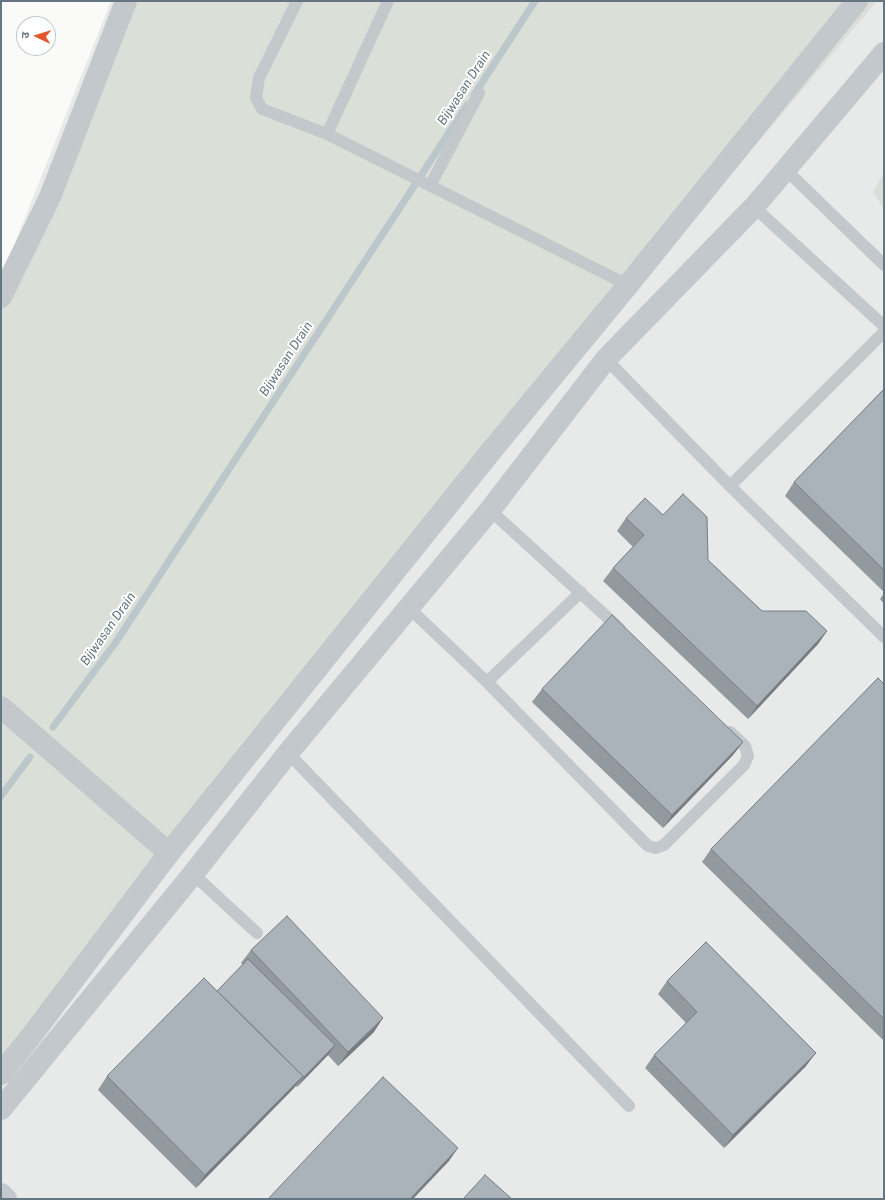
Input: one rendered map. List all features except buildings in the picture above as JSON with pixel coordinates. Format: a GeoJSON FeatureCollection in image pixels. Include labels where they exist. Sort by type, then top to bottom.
{"type":"FeatureCollection","features":[{"type":"Feature","properties":{"kind":"street"},"geometry":{"type":"LineString","coordinates":[[1,297],[50,197],[126,1]]}},
{"type":"Feature","properties":{"kind":"street"},"geometry":{"type":"LineString","coordinates":[[1,1074],[169,853],[492,450],[628,285],[857,1]]}},
{"type":"Feature","properties":{"kind":"street"},"geometry":{"type":"LineString","coordinates":[[1,1109],[193,874],[288,753],[490,510],[606,359],[754,207],[884,53]]}},
{"type":"Feature","properties":{"kind":"street"},"geometry":{"type":"LineString","coordinates":[[1,707],[169,853]]}},
{"type":"Feature","properties":{"kind":"street"},"geometry":{"type":"LineString","coordinates":[[1,1194],[6,1199]]}},
{"type":"Feature","properties":{"kind":"lane"},"geometry":{"type":"LineString","coordinates":[[297,1],[259,78],[256,98],[262,108],[327,134],[628,285]]}},
{"type":"Feature","properties":{"kind":"lane"},"geometry":{"type":"LineString","coordinates":[[327,134],[388,1]]}},
{"type":"Feature","properties":{"kind":"lane"},"geometry":{"type":"LineString","coordinates":[[429,185],[479,93]]}},
{"type":"Feature","properties":{"kind":"lane"},"geometry":{"type":"LineString","coordinates":[[785,169],[884,265]]}},
{"type":"Feature","properties":{"kind":"lane"},"geometry":{"type":"LineString","coordinates":[[754,207],[884,326]]}},
{"type":"Feature","properties":{"kind":"lane"},"geometry":{"type":"LineString","coordinates":[[730,486],[884,332]]}},
{"type":"Feature","properties":{"kind":"lane"},"geometry":{"type":"LineString","coordinates":[[606,359],[730,486],[884,637]]}},
{"type":"Feature","properties":{"kind":"lane"},"geometry":{"type":"LineString","coordinates":[[490,510],[626,634]]}},
{"type":"Feature","properties":{"kind":"lane"},"geometry":{"type":"LineString","coordinates":[[487,682],[581,592]]}},
{"type":"Feature","properties":{"kind":"lane"},"geometry":{"type":"LineString","coordinates":[[409,608],[487,682],[648,846],[656,848],[664,845],[744,764],[748,756],[745,746],[723,725]]}},
{"type":"Feature","properties":{"kind":"lane"},"geometry":{"type":"LineString","coordinates":[[288,753],[629,1106]]}},
{"type":"Feature","properties":{"kind":"lane"},"geometry":{"type":"LineString","coordinates":[[193,874],[257,933]]}},
{"type":"Feature","properties":{"kind":"shaded area"},"geometry":{"type":"Polygon","coordinates":[[[111,1],[884,1],[884,1199],[1,1199],[1,278],[111,1]]]}},
{"type":"Feature","properties":{"kind":"shaded area"},"geometry":{"type":"Polygon","coordinates":[[[124,1],[877,1],[615,312],[1,1067],[1,302],[124,1]]]}},
{"type":"Feature","properties":{"kind":"shaded area"},"geometry":{"type":"Polygon","coordinates":[[[884,172],[884,209],[873,192],[884,172]]]}},
{"type":"Feature","properties":{"kind":"waterway","name":"Bijwasan Drain"},"geometry":{"type":"LineString","coordinates":[[474,95],[535,1]]}},
{"type":"Feature","properties":{"kind":"waterway","name":"Bijwasan Drain"},"geometry":{"type":"LineString","coordinates":[[53,727],[116,642],[467,105]]}},
{"type":"Feature","properties":{"kind":"waterway","name":"Bijwasan Drain"},"geometry":{"type":"LineString","coordinates":[[1,796],[30,757]]}}]}
